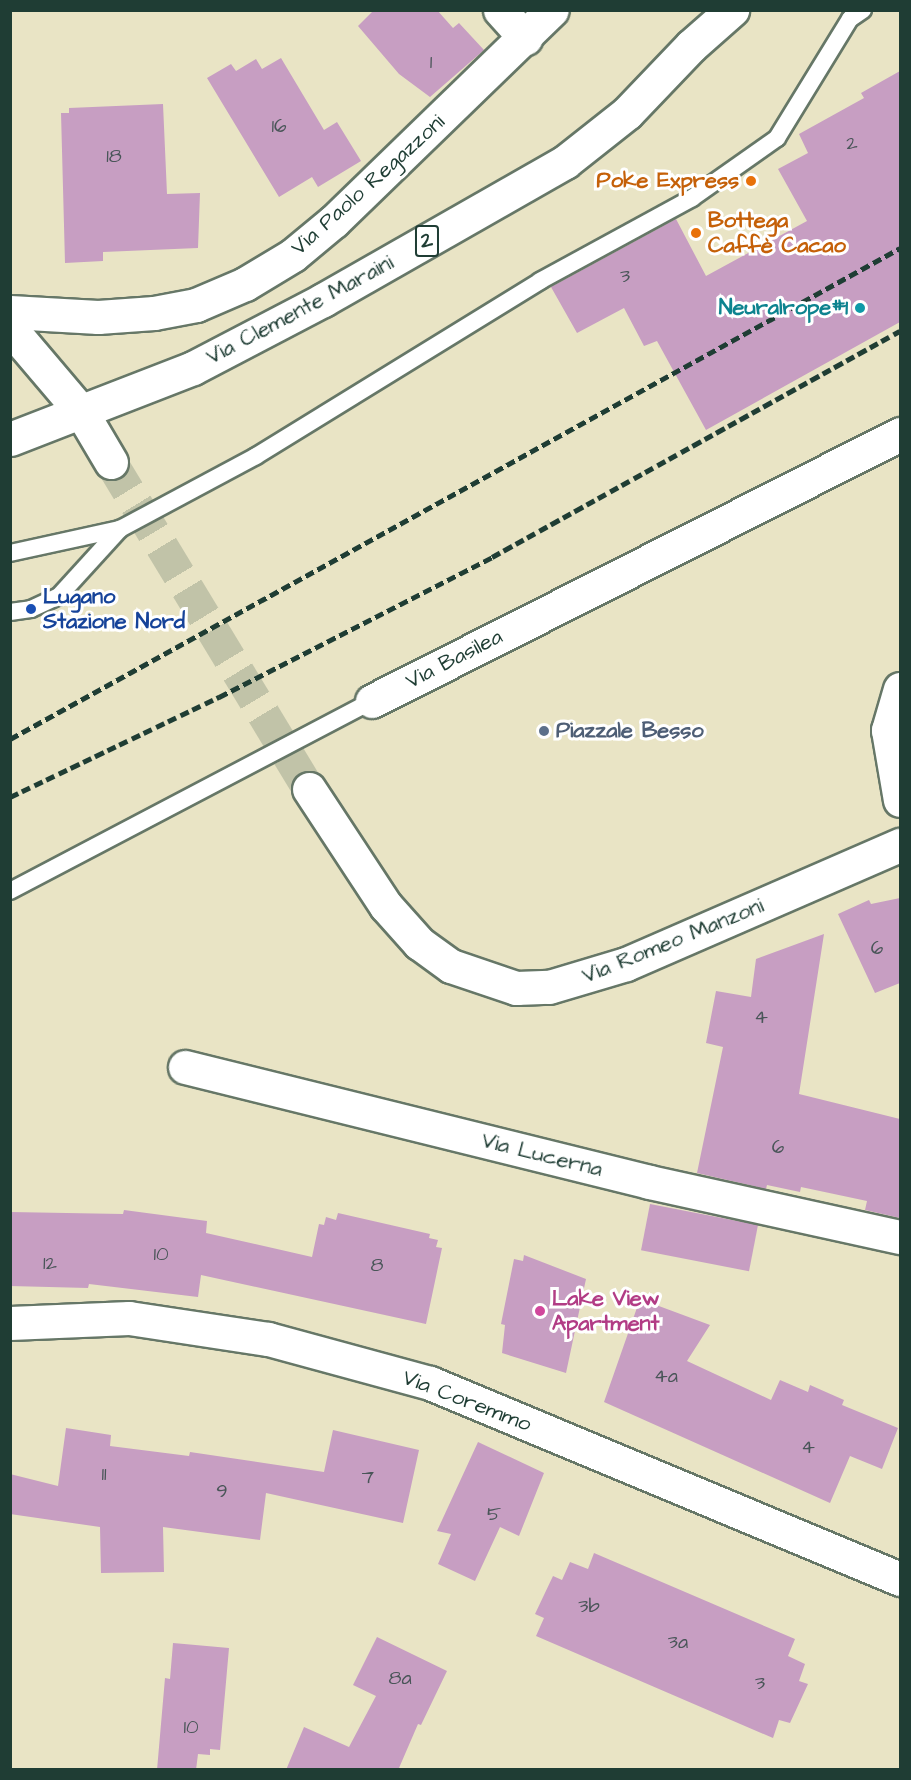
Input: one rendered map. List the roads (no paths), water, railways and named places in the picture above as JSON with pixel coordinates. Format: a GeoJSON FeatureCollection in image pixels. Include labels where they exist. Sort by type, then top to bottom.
{"type":"FeatureCollection","features":[{"type":"Feature","properties":{"kind":"street"},"geometry":{"type":"LineString","coordinates":[[500,10],[525,38]]}},
{"type":"Feature","properties":{"kind":"street","name":"Via Paolo Regazzoni"},"geometry":{"type":"LineString","coordinates":[[10,312],[98,317],[154,313],[196,305],[245,284],[293,255],[334,221],[552,10]]}},
{"type":"Feature","properties":{"kind":"street","name":"Via Clemente Maraini"},"geometry":{"type":"LineString","coordinates":[[82,413],[193,368],[259,334],[564,162],[627,113],[691,46],[732,10]]}},
{"type":"Feature","properties":{"kind":"street"},"geometry":{"type":"LineString","coordinates":[[10,328],[82,413],[111,462]]}},
{"type":"Feature","properties":{"kind":"street","name":"2"},"geometry":{"type":"LineString","coordinates":[[10,439],[82,413]]}},
{"type":"Feature","properties":{"kind":"street","name":"Via Basilea"},"geometry":{"type":"LineString","coordinates":[[372,701],[900,434]]}},
{"type":"Feature","properties":{"kind":"street"},"geometry":{"type":"LineString","coordinates":[[900,689],[888,730],[900,800]]}},
{"type":"Feature","properties":{"kind":"street","name":"Via Romeo Manzoni"},"geometry":{"type":"LineString","coordinates":[[309,789],[386,906],[419,943],[451,966],[516,988],[549,987],[604,972],[900,845]]}},
{"type":"Feature","properties":{"kind":"street","name":"Via Lucerna"},"geometry":{"type":"LineString","coordinates":[[185,1067],[649,1182],[900,1237]]}},
{"type":"Feature","properties":{"kind":"street","name":"Via Coremmo"},"geometry":{"type":"LineString","coordinates":[[10,1323],[129,1318],[268,1340],[430,1383],[900,1579]]}},
{"type":"Feature","properties":{"kind":"lane"},"geometry":{"type":"LineString","coordinates":[[10,553],[120,529],[256,456],[540,281],[692,198],[777,138],[850,19],[863,10]]}},
{"type":"Feature","properties":{"kind":"lane"},"geometry":{"type":"LineString","coordinates":[[10,612],[31,609],[59,596],[120,529]]}},
{"type":"Feature","properties":{"kind":"lane","name":"Via Basilea"},"geometry":{"type":"LineString","coordinates":[[10,891],[372,701]]}},
{"type":"Feature","properties":{"kind":"tunnel"},"geometry":{"type":"LineString","coordinates":[[111,462],[309,789]]}},
{"type":"Feature","properties":{"kind":"railway"},"geometry":{"type":"LineString","coordinates":[[10,739],[900,248]]}},
{"type":"Feature","properties":{"kind":"railway"},"geometry":{"type":"LineString","coordinates":[[10,797],[219,697],[492,557],[900,331]]}},
{"type":"Feature","properties":{"kind":"place","name":"Poke Express"},"geometry":{"type":"Point","coordinates":[751,181]}},
{"type":"Feature","properties":{"kind":"place","name":"Bottega Caffè Cacao"},"geometry":{"type":"Point","coordinates":[696,233]}},
{"type":"Feature","properties":{"kind":"place","name":"Neuralrope#1"},"geometry":{"type":"Point","coordinates":[860,308]}},
{"type":"Feature","properties":{"kind":"place","name":"Lugano Stazione Nord"},"geometry":{"type":"Point","coordinates":[31,609]}},
{"type":"Feature","properties":{"kind":"place","name":"Piazzale Besso"},"geometry":{"type":"Point","coordinates":[544,731]}},
{"type":"Feature","properties":{"kind":"place","name":"Lake View Apartment"},"geometry":{"type":"Point","coordinates":[540,1311]}}]}
